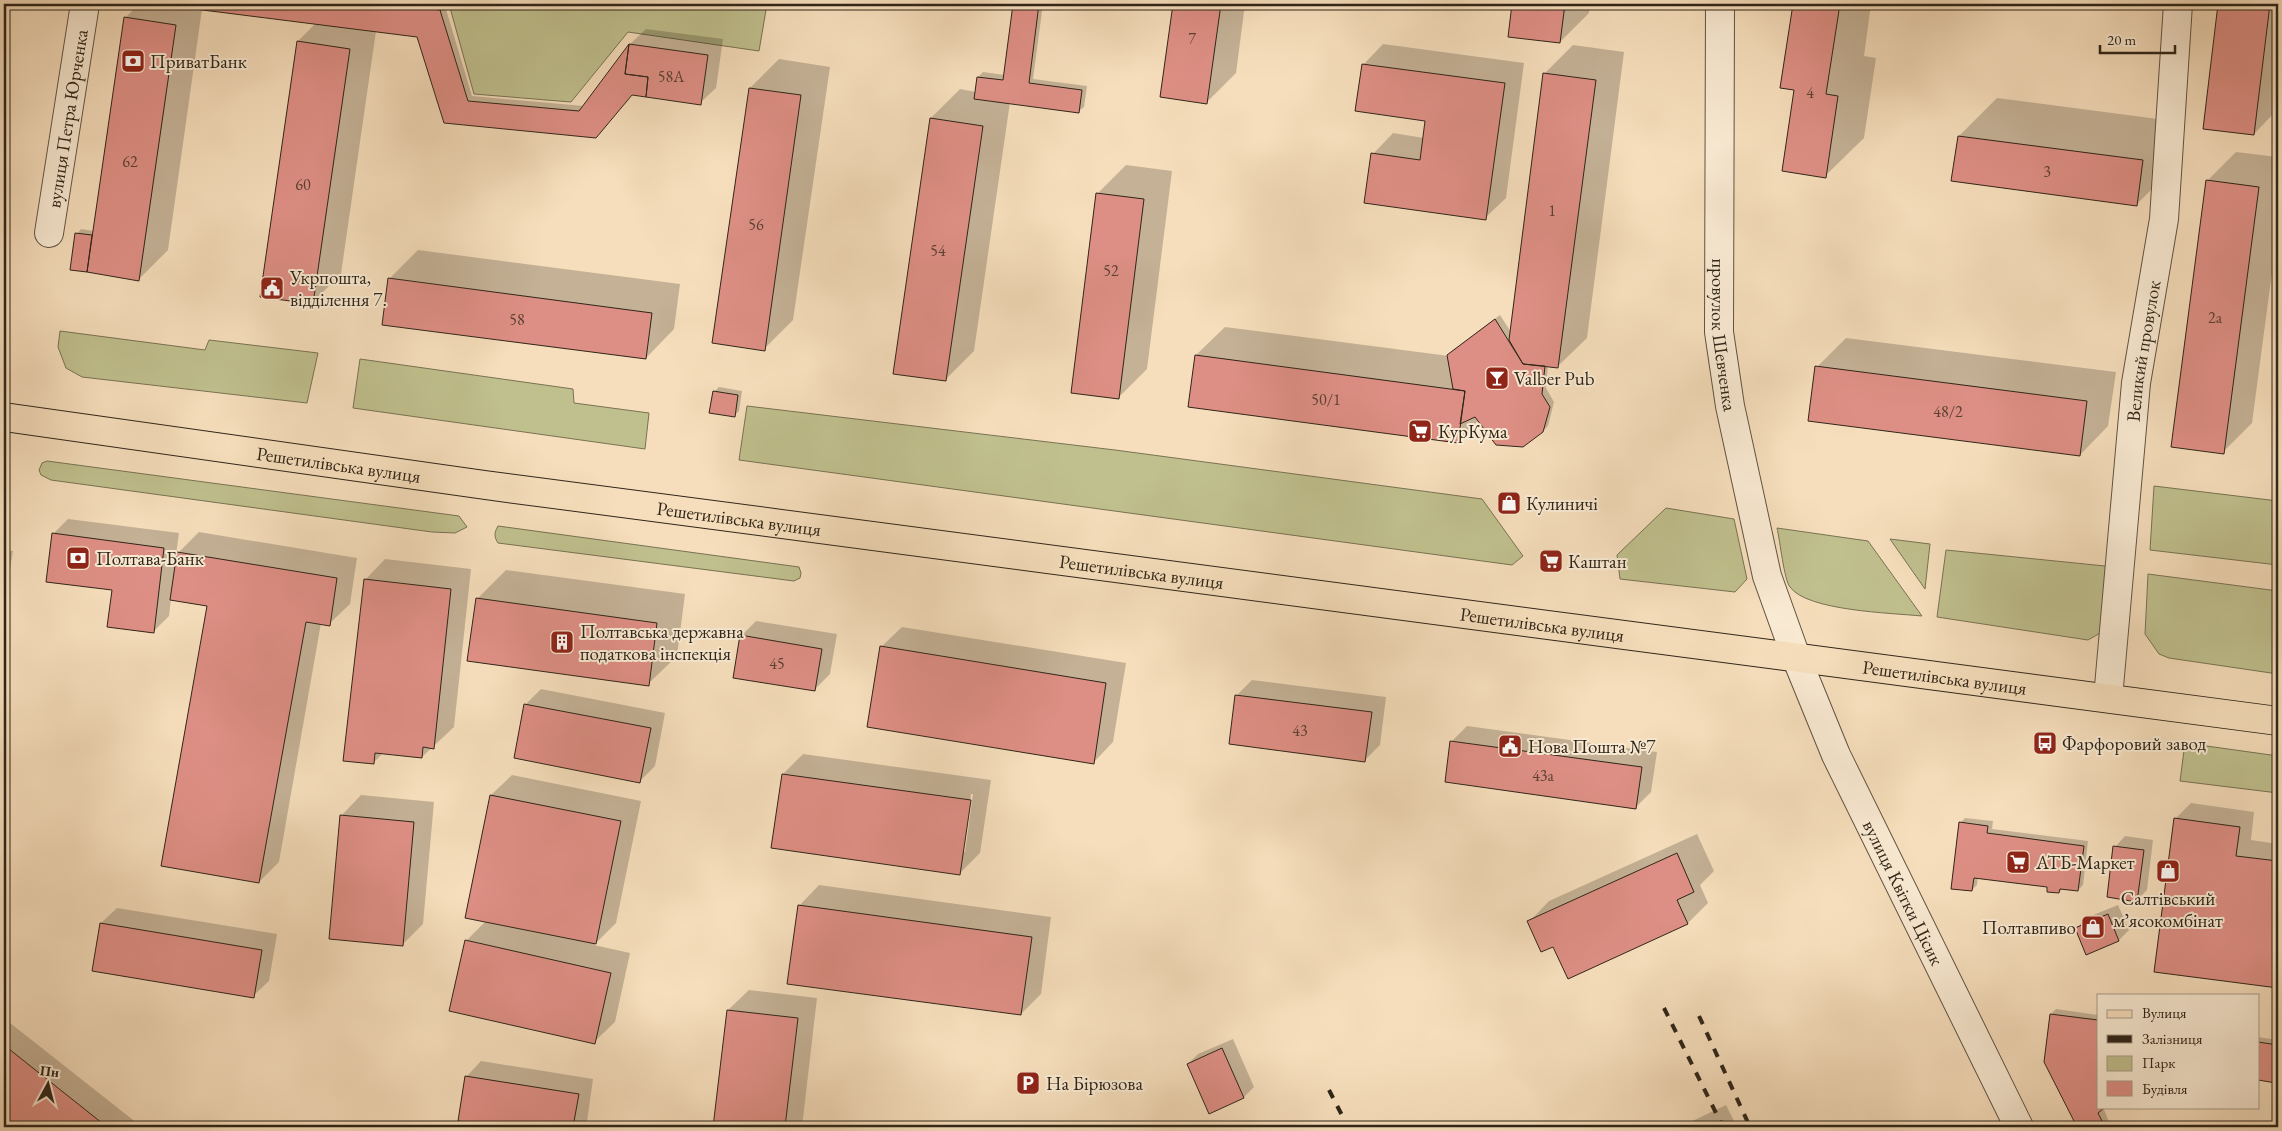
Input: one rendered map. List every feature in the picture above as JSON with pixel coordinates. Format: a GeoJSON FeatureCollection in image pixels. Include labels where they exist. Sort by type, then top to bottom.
{"type":"FeatureCollection","features":[{"type":"Feature","properties":{"kind":"main road","name":"Решетилівська вулиця"},"geometry":{"type":"LineString","coordinates":[[4,417],[484,485],[2278,721]]}},
{"type":"Feature","properties":{"kind":"street","name":"вулиця Петра Юрченка"},"geometry":{"type":"LineString","coordinates":[[48,233],[85,4]]}},
{"type":"Feature","properties":{"kind":"street","name":"провулок Шевченка"},"geometry":{"type":"LineString","coordinates":[[1720,4],[1719,332],[1730,406],[1767,576],[1796,657]]}},
{"type":"Feature","properties":{"kind":"street","name":"Великий провулок"},"geometry":{"type":"LineString","coordinates":[[2108,698],[2136,383],[2164,219],[2178,4]]}},
{"type":"Feature","properties":{"kind":"street","name":"вулиця Квітки Цісик"},"geometry":{"type":"LineString","coordinates":[[1796,657],[1836,756],[2019,1127]]}},
{"type":"Feature","properties":{"kind":"green space"},"geometry":{"type":"Polygon","coordinates":[[[449,4],[767,4],[759,51],[628,32],[571,102],[474,94],[449,4]]]}},
{"type":"Feature","properties":{"kind":"green space"},"geometry":{"type":"Polygon","coordinates":[[[60,331],[205,350],[209,340],[318,353],[307,403],[82,377],[66,368],[58,347],[60,331]]]}},
{"type":"Feature","properties":{"kind":"green space"},"geometry":{"type":"Polygon","coordinates":[[[360,359],[573,389],[574,403],[649,413],[645,449],[353,408],[360,359]]]}},
{"type":"Feature","properties":{"kind":"green space"},"geometry":{"type":"Polygon","coordinates":[[[747,406],[1115,450],[1482,499],[1523,556],[1512,565],[739,460],[747,406]]]}},
{"type":"Feature","properties":{"kind":"green space"},"geometry":{"type":"Polygon","coordinates":[[[47,461],[459,516],[467,527],[455,533],[432,532],[51,480],[41,475],[39,470],[42,463],[47,461]]]}},
{"type":"Feature","properties":{"kind":"green space"},"geometry":{"type":"Polygon","coordinates":[[[2154,486],[2278,501],[2278,565],[2150,550],[2154,486]]]}},
{"type":"Feature","properties":{"kind":"green space"},"geometry":{"type":"Polygon","coordinates":[[[1666,508],[1734,519],[1747,579],[1735,592],[1620,579],[1617,555],[1666,508]]]}},
{"type":"Feature","properties":{"kind":"green space"},"geometry":{"type":"Polygon","coordinates":[[[498,526],[799,567],[801,573],[800,578],[794,581],[498,543],[495,535],[498,526]]]}},
{"type":"Feature","properties":{"kind":"green space"},"geometry":{"type":"Polygon","coordinates":[[[1777,528],[1868,541],[1922,616],[1831,606],[1799,595],[1788,583],[1777,528]]]}},
{"type":"Feature","properties":{"kind":"green space"},"geometry":{"type":"Polygon","coordinates":[[[1890,539],[1930,544],[1925,589],[1890,539]]]}},
{"type":"Feature","properties":{"kind":"green space"},"geometry":{"type":"Polygon","coordinates":[[[1946,550],[2115,567],[2102,632],[2088,640],[1937,617],[1946,550]]]}},
{"type":"Feature","properties":{"kind":"green space"},"geometry":{"type":"Polygon","coordinates":[[[2148,574],[2278,591],[2278,674],[2169,658],[2159,654],[2145,634],[2148,574]]]}},
{"type":"Feature","properties":{"kind":"green space"},"geometry":{"type":"Polygon","coordinates":[[[2185,743],[2278,756],[2278,793],[2180,781],[2185,743]]]}},
{"type":"Feature","properties":{"kind":"building"},"geometry":{"type":"Polygon","coordinates":[[[155,4],[391,4],[440,10],[468,101],[579,111],[629,44],[625,74],[648,77],[646,97],[632,95],[596,138],[444,123],[417,37],[155,4]]]}},
{"type":"Feature","properties":{"kind":"building"},"geometry":{"type":"Polygon","coordinates":[[[1013,4],[1039,4],[1029,83],[1082,90],[1079,113],[974,99],[977,77],[1003,80],[1013,4]]]}},
{"type":"Feature","properties":{"kind":"building"},"geometry":{"type":"Polygon","coordinates":[[[1173,4],[1221,4],[1207,104],[1160,97],[1173,4]]]}},
{"type":"Feature","properties":{"kind":"building"},"geometry":{"type":"Polygon","coordinates":[[[1512,4],[1565,4],[1560,43],[1508,37],[1512,4]]]}},
{"type":"Feature","properties":{"kind":"building"},"geometry":{"type":"Polygon","coordinates":[[[1793,4],[1840,4],[1826,94],[1838,96],[1826,178],[1782,171],[1794,90],[1780,88],[1793,4]]]}},
{"type":"Feature","properties":{"kind":"building"},"geometry":{"type":"Polygon","coordinates":[[[2218,4],[2270,4],[2254,135],[2203,129],[2218,4]]]}},
{"type":"Feature","properties":{"kind":"building"},"geometry":{"type":"Polygon","coordinates":[[[124,17],[176,25],[139,281],[87,272],[124,17]]]}},
{"type":"Feature","properties":{"kind":"building"},"geometry":{"type":"Polygon","coordinates":[[[297,41],[350,49],[313,304],[260,297],[297,41]]]}},
{"type":"Feature","properties":{"kind":"building"},"geometry":{"type":"Polygon","coordinates":[[[629,44],[708,55],[701,105],[646,97],[648,77],[625,74],[629,44]]]}},
{"type":"Feature","properties":{"kind":"building"},"geometry":{"type":"Polygon","coordinates":[[[1362,64],[1505,83],[1486,220],[1364,203],[1371,153],[1420,160],[1425,121],[1355,111],[1362,64]]]}},
{"type":"Feature","properties":{"kind":"building"},"geometry":{"type":"Polygon","coordinates":[[[1543,73],[1596,80],[1558,368],[1523,364],[1509,340],[1543,73]]]}},
{"type":"Feature","properties":{"kind":"building"},"geometry":{"type":"Polygon","coordinates":[[[749,88],[801,95],[765,351],[712,343],[749,88]]]}},
{"type":"Feature","properties":{"kind":"building"},"geometry":{"type":"Polygon","coordinates":[[[930,118],[983,126],[946,381],[893,374],[930,118]]]}},
{"type":"Feature","properties":{"kind":"building"},"geometry":{"type":"Polygon","coordinates":[[[1958,136],[2143,160],[2137,206],[1951,181],[1958,136]]]}},
{"type":"Feature","properties":{"kind":"building"},"geometry":{"type":"Polygon","coordinates":[[[2206,180],[2259,187],[2224,454],[2171,447],[2206,180]]]}},
{"type":"Feature","properties":{"kind":"building"},"geometry":{"type":"Polygon","coordinates":[[[1096,193],[1144,199],[1119,399],[1071,393],[1096,193]]]}},
{"type":"Feature","properties":{"kind":"building"},"geometry":{"type":"Polygon","coordinates":[[[75,233],[92,235],[87,272],[70,270],[75,233]]]}},
{"type":"Feature","properties":{"kind":"building"},"geometry":{"type":"Polygon","coordinates":[[[388,278],[652,313],[646,359],[382,325],[388,278]]]}},
{"type":"Feature","properties":{"kind":"building","name":"Valber Pub"},"geometry":{"type":"Polygon","coordinates":[[[1495,319],[1523,364],[1545,366],[1542,394],[1550,407],[1543,432],[1523,447],[1496,445],[1475,417],[1460,424],[1465,391],[1453,389],[1447,355],[1495,319]]]}},
{"type":"Feature","properties":{"kind":"building"},"geometry":{"type":"Polygon","coordinates":[[[1195,355],[1465,391],[1458,443],[1188,407],[1195,355]]]}},
{"type":"Feature","properties":{"kind":"building"},"geometry":{"type":"Polygon","coordinates":[[[1815,366],[2087,401],[2080,456],[1808,421],[1815,366]]]}},
{"type":"Feature","properties":{"kind":"building"},"geometry":{"type":"Polygon","coordinates":[[[713,391],[738,395],[735,417],[709,413],[713,391]]]}},
{"type":"Feature","properties":{"kind":"building"},"geometry":{"type":"Polygon","coordinates":[[[52,533],[164,548],[154,633],[107,627],[112,590],[46,582],[52,533]]]}},
{"type":"Feature","properties":{"kind":"building"},"geometry":{"type":"Polygon","coordinates":[[[177,552],[337,578],[330,626],[306,622],[259,883],[161,866],[207,606],[170,600],[177,552]]]}},
{"type":"Feature","properties":{"kind":"building"},"geometry":{"type":"Polygon","coordinates":[[[364,579],[451,589],[434,749],[423,747],[422,758],[375,753],[374,764],[343,761],[364,579]]]}},
{"type":"Feature","properties":{"kind":"building","name":"Полтавська державна податкова інспекція"},"geometry":{"type":"Polygon","coordinates":[[[476,598],[657,623],[649,686],[467,661],[476,598]]]}},
{"type":"Feature","properties":{"kind":"building"},"geometry":{"type":"Polygon","coordinates":[[[740,635],[822,649],[815,691],[733,678],[740,635]]]}},
{"type":"Feature","properties":{"kind":"building"},"geometry":{"type":"Polygon","coordinates":[[[880,646],[1106,683],[1094,764],[867,727],[880,646]]]}},
{"type":"Feature","properties":{"kind":"building"},"geometry":{"type":"Polygon","coordinates":[[[1235,695],[1372,712],[1365,762],[1229,744],[1235,695]]]}},
{"type":"Feature","properties":{"kind":"building"},"geometry":{"type":"Polygon","coordinates":[[[524,704],[651,728],[640,783],[514,758],[524,704]]]}},
{"type":"Feature","properties":{"kind":"building"},"geometry":{"type":"Polygon","coordinates":[[[1450,741],[1642,767],[1636,809],[1445,782],[1450,741]]]}},
{"type":"Feature","properties":{"kind":"building"},"geometry":{"type":"Polygon","coordinates":[[[782,774],[971,800],[960,875],[771,848],[782,774]]]}},
{"type":"Feature","properties":{"kind":"building"},"geometry":{"type":"Polygon","coordinates":[[[490,795],[621,821],[596,944],[465,918],[490,795]]]}},
{"type":"Feature","properties":{"kind":"building"},"geometry":{"type":"Polygon","coordinates":[[[340,815],[414,822],[403,946],[329,939],[340,815]]]}},
{"type":"Feature","properties":{"kind":"building"},"geometry":{"type":"Polygon","coordinates":[[[2174,818],[2240,827],[2236,856],[2278,861],[2278,988],[2154,972],[2174,818]]]}},
{"type":"Feature","properties":{"kind":"building","name":"АТБ-Маркет"},"geometry":{"type":"Polygon","coordinates":[[[1959,822],[1988,826],[1987,833],[2084,846],[2078,891],[2060,889],[2059,893],[2047,892],[2047,887],[1974,878],[1972,891],[1951,889],[1959,822]]]}},
{"type":"Feature","properties":{"kind":"building"},"geometry":{"type":"Polygon","coordinates":[[[2113,846],[2144,850],[2137,902],[2107,897],[2113,846]]]}},
{"type":"Feature","properties":{"kind":"building"},"geometry":{"type":"Polygon","coordinates":[[[1677,853],[1694,892],[1677,900],[1688,924],[1568,979],[1553,947],[1541,952],[1527,921],[1677,853]]]}},
{"type":"Feature","properties":{"kind":"building"},"geometry":{"type":"Polygon","coordinates":[[[798,905],[1032,937],[1021,1015],[787,984],[798,905]]]}},
{"type":"Feature","properties":{"kind":"building"},"geometry":{"type":"Polygon","coordinates":[[[2108,914],[2119,941],[2086,955],[2075,928],[2108,914]]]}},
{"type":"Feature","properties":{"kind":"building"},"geometry":{"type":"Polygon","coordinates":[[[100,923],[262,950],[254,998],[92,971],[100,923]]]}},
{"type":"Feature","properties":{"kind":"building"},"geometry":{"type":"Polygon","coordinates":[[[465,940],[611,973],[595,1044],[449,1011],[465,940]]]}},
{"type":"Feature","properties":{"kind":"building"},"geometry":{"type":"Polygon","coordinates":[[[727,1010],[798,1018],[785,1127],[713,1127],[727,1010]]]}},
{"type":"Feature","properties":{"kind":"building"},"geometry":{"type":"Polygon","coordinates":[[[2050,1014],[2097,1020],[2097,1108],[2103,1109],[2098,1113],[2105,1127],[2077,1127],[2044,1062],[2050,1014]]]}},
{"type":"Feature","properties":{"kind":"building"},"geometry":{"type":"Polygon","coordinates":[[[2260,1042],[2278,1045],[2276,1083],[2260,1080],[2260,1042]]]}},
{"type":"Feature","properties":{"kind":"building"},"geometry":{"type":"Polygon","coordinates":[[[4,1045],[107,1127],[4,1127],[4,1045]]]}},
{"type":"Feature","properties":{"kind":"building"},"geometry":{"type":"Polygon","coordinates":[[[1222,1048],[1244,1098],[1209,1114],[1187,1064],[1222,1048]]]}},
{"type":"Feature","properties":{"kind":"building"},"geometry":{"type":"Polygon","coordinates":[[[465,1076],[579,1094],[573,1127],[500,1127],[458,1121],[465,1076]]]}},
{"type":"Feature","properties":{"kind":"railway"},"geometry":{"type":"LineString","coordinates":[[1664,1008],[1723,1127]]}},
{"type":"Feature","properties":{"kind":"railway"},"geometry":{"type":"LineString","coordinates":[[1699,1016],[1750,1127]]}},
{"type":"Feature","properties":{"kind":"railway"},"geometry":{"type":"LineString","coordinates":[[1329,1090],[1348,1127]]}},
{"type":"Feature","properties":{"kind":"place","name":"ПриватБанк"},"geometry":{"type":"Point","coordinates":[133,61]}},
{"type":"Feature","properties":{"kind":"place","name":"Укрпошта, відділення 7."},"geometry":{"type":"Point","coordinates":[272,288]}},
{"type":"Feature","properties":{"kind":"place","name":"Valber Pub"},"geometry":{"type":"Point","coordinates":[1497,378]}},
{"type":"Feature","properties":{"kind":"place","name":"КурКума"},"geometry":{"type":"Point","coordinates":[1420,431]}},
{"type":"Feature","properties":{"kind":"place","name":"Кулиничі"},"geometry":{"type":"Point","coordinates":[1509,503]}},
{"type":"Feature","properties":{"kind":"place","name":"Полтава-Банк"},"geometry":{"type":"Point","coordinates":[78,558]}},
{"type":"Feature","properties":{"kind":"place","name":"Каштан"},"geometry":{"type":"Point","coordinates":[1551,561]}},
{"type":"Feature","properties":{"kind":"place","name":"Полтавська державна податкова інспекція"},"geometry":{"type":"Point","coordinates":[562,642]}},
{"type":"Feature","properties":{"kind":"place","name":"Фарфоровий завод"},"geometry":{"type":"Point","coordinates":[2045,743]}},
{"type":"Feature","properties":{"kind":"place","name":"Нова Пошта №7"},"geometry":{"type":"Point","coordinates":[1510,746]}},
{"type":"Feature","properties":{"kind":"place","name":"АТБ-Маркет"},"geometry":{"type":"Point","coordinates":[2018,862]}},
{"type":"Feature","properties":{"kind":"place","name":"Салтівський мʼясокомбінат"},"geometry":{"type":"Point","coordinates":[2168,871]}},
{"type":"Feature","properties":{"kind":"place","name":"Полтавпиво"},"geometry":{"type":"Point","coordinates":[2093,927]}},
{"type":"Feature","properties":{"kind":"place","name":"На Бірюзова"},"geometry":{"type":"Point","coordinates":[1028,1083]}}]}
